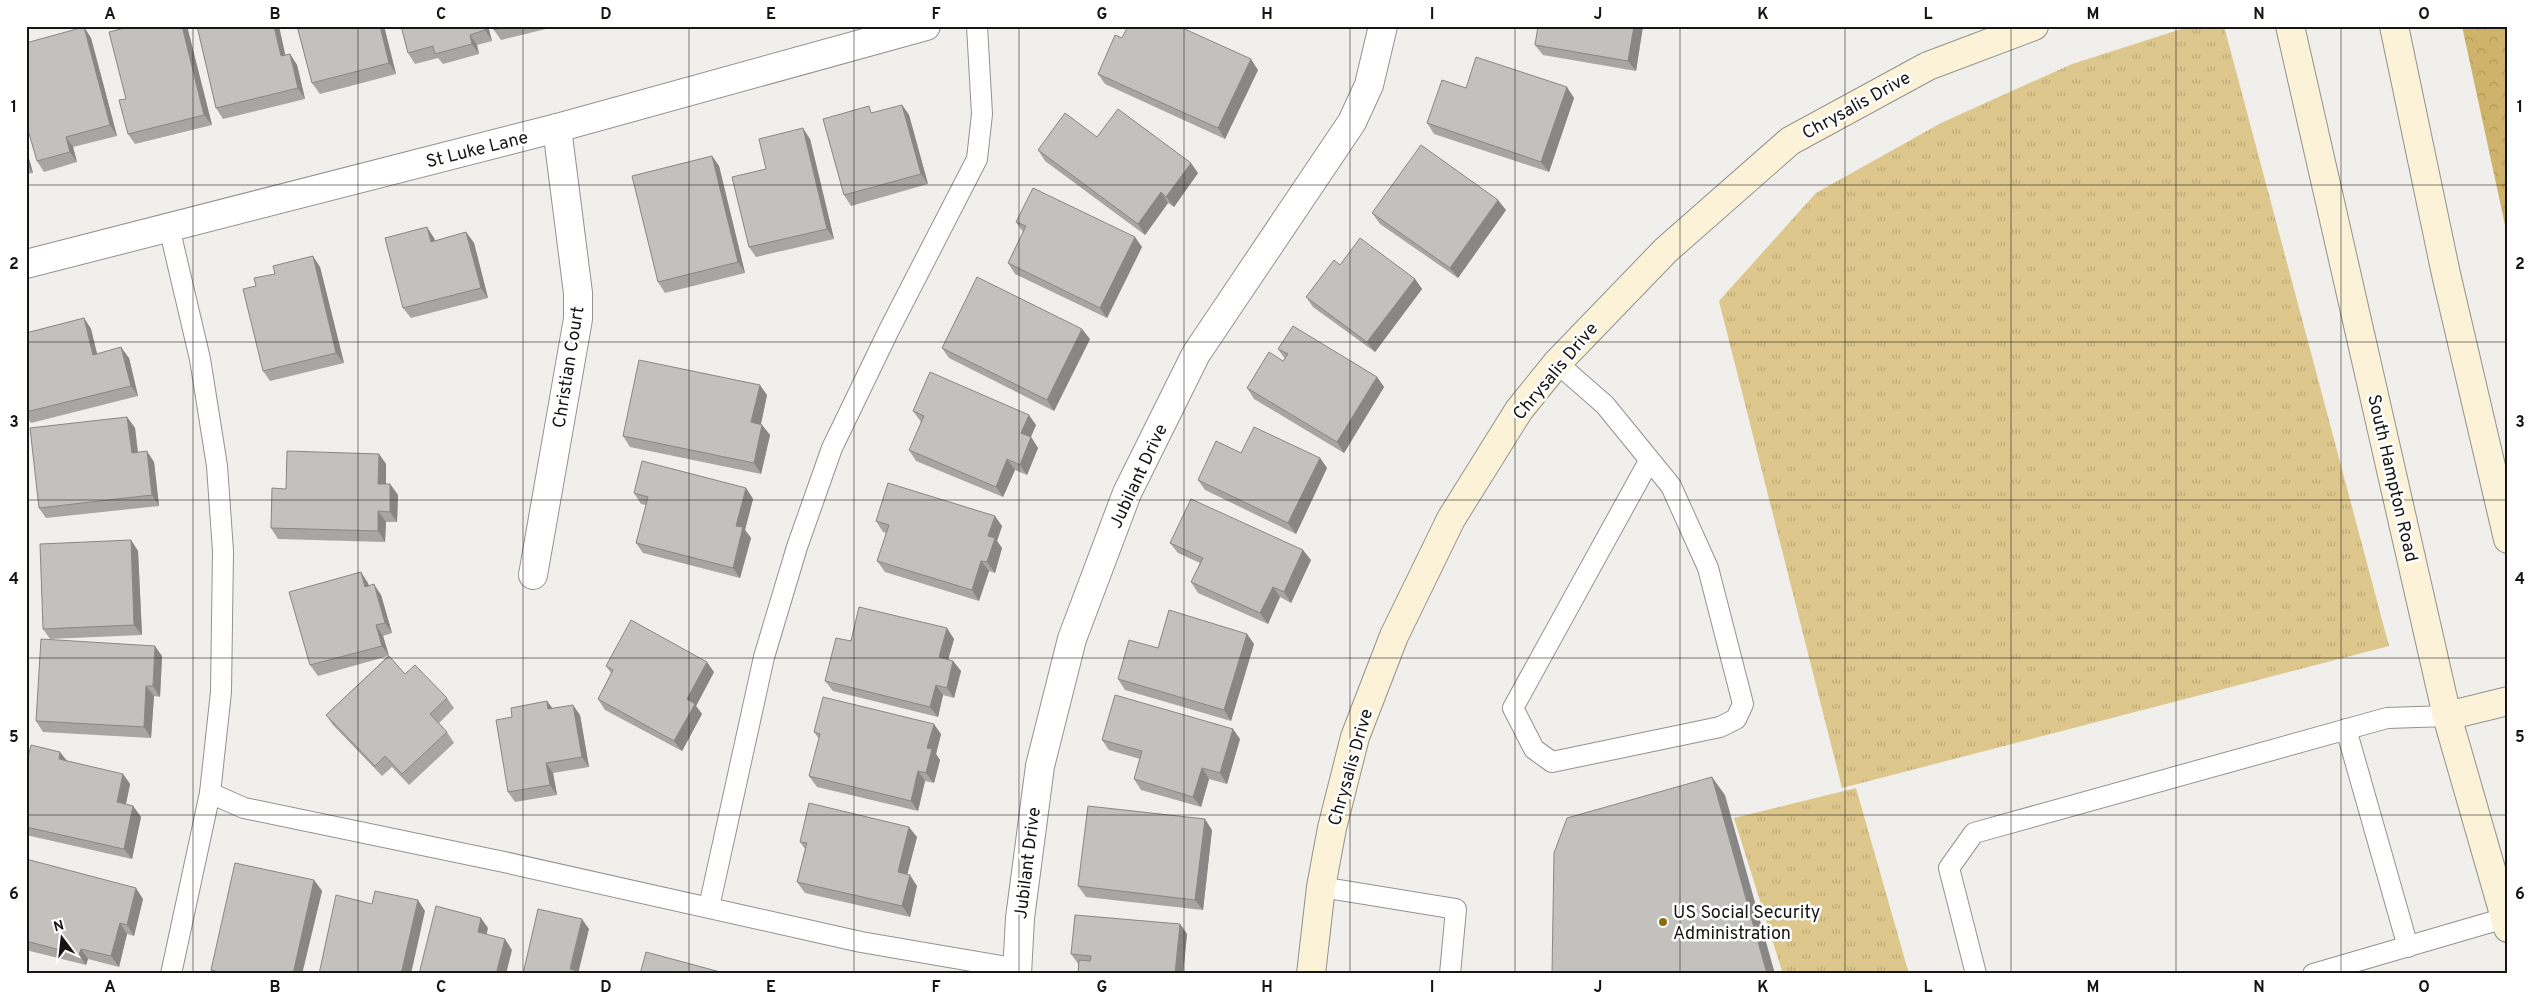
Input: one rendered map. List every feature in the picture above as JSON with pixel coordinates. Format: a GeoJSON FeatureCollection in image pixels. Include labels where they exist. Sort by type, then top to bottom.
{"type":"FeatureCollection","features":[{"type":"Feature","properties":{"kind":"main road","name":"Chrysalis Drive"},"geometry":{"type":"LineString","coordinates":[[1311,974],[1321,887],[1332,828],[1355,737],[1394,636],[1451,519],[1519,410],[1557,363],[1666,250],[1790,141],[1928,66],[2034,26]]}},
{"type":"Feature","properties":{"kind":"main road","name":"South Hampton Road"},"geometry":{"type":"LineString","coordinates":[[2290,26],[2447,716],[2506,923]]}},
{"type":"Feature","properties":{"kind":"main road"},"geometry":{"type":"LineString","coordinates":[[2394,26],[2446,274],[2508,539]]}},
{"type":"Feature","properties":{"kind":"main road"},"geometry":{"type":"LineString","coordinates":[[2447,716],[2508,701]]}},
{"type":"Feature","properties":{"kind":"street","name":"St Luke Lane"},"geometry":{"type":"LineString","coordinates":[[26,264],[557,128],[926,26]]}},
{"type":"Feature","properties":{"kind":"street","name":"Jubilant Drive"},"geometry":{"type":"LineString","coordinates":[[1018,971],[1020,918],[1040,766],[1072,639],[1127,493],[1196,354],[1352,122],[1369,86],[1383,26]]}},
{"type":"Feature","properties":{"kind":"street","name":"Christian Court"},"geometry":{"type":"LineString","coordinates":[[532,575],[578,320],[578,293],[557,128]]}},
{"type":"Feature","properties":{"kind":"lane"},"geometry":{"type":"LineString","coordinates":[[709,907],[764,657],[797,547],[832,448],[889,330],[977,159],[982,114],[977,26]]}},
{"type":"Feature","properties":{"kind":"lane"},"geometry":{"type":"LineString","coordinates":[[169,227],[200,359],[217,466],[223,551],[221,692],[210,793],[171,974]]}},
{"type":"Feature","properties":{"kind":"lane"},"geometry":{"type":"LineString","coordinates":[[1557,363],[1605,404],[1671,486],[1708,568],[1743,704],[1736,719],[1720,727],[1552,762],[1534,749],[1513,708],[1650,461]]}},
{"type":"Feature","properties":{"kind":"lane"},"geometry":{"type":"LineString","coordinates":[[1976,974],[1949,868],[1974,833],[2387,718],[2447,716]]}},
{"type":"Feature","properties":{"kind":"lane"},"geometry":{"type":"LineString","coordinates":[[2346,729],[2408,946]]}},
{"type":"Feature","properties":{"kind":"lane"},"geometry":{"type":"LineString","coordinates":[[210,793],[244,808],[709,907],[861,942],[1018,971]]}},
{"type":"Feature","properties":{"kind":"lane"},"geometry":{"type":"LineString","coordinates":[[1321,887],[1456,909],[1450,974]]}},
{"type":"Feature","properties":{"kind":"lane"},"geometry":{"type":"LineString","coordinates":[[2312,974],[2408,946],[2506,923]]}},
{"type":"Feature","properties":{"kind":"green space"},"geometry":{"type":"Polygon","coordinates":[[[2191,26],[2224,26],[2389,646],[1842,788],[1719,301],[1816,193],[1941,123],[2072,64],[2191,26]]]}},
{"type":"Feature","properties":{"kind":"green space"},"geometry":{"type":"Polygon","coordinates":[[[2462,26],[2508,26],[2508,239],[2462,26]]]}},
{"type":"Feature","properties":{"kind":"green space"},"geometry":{"type":"Polygon","coordinates":[[[1856,788],[1909,974],[1783,974],[1734,818],[1856,788]]]}},
{"type":"Feature","properties":{"kind":"building"},"geometry":{"type":"Polygon","coordinates":[[[133,26],[182,26],[204,115],[128,134],[119,100],[126,99],[109,32],[133,26]]]}},
{"type":"Feature","properties":{"kind":"building"},"geometry":{"type":"Polygon","coordinates":[[[197,26],[274,26],[281,56],[290,54],[298,88],[216,108],[197,26]]]}},
{"type":"Feature","properties":{"kind":"building"},"geometry":{"type":"Polygon","coordinates":[[[297,26],[380,26],[389,63],[312,83],[297,26]]]}},
{"type":"Feature","properties":{"kind":"building"},"geometry":{"type":"Polygon","coordinates":[[[401,26],[484,26],[485,30],[470,35],[472,44],[435,54],[433,46],[408,53],[401,26]]]}},
{"type":"Feature","properties":{"kind":"building"},"geometry":{"type":"Polygon","coordinates":[[[493,26],[507,26],[494,30],[493,26]]]}},
{"type":"Feature","properties":{"kind":"building"},"geometry":{"type":"Polygon","coordinates":[[[1128,26],[1178,26],[1251,59],[1218,128],[1098,74],[1115,35],[1122,38],[1128,26]]]}},
{"type":"Feature","properties":{"kind":"building"},"geometry":{"type":"Polygon","coordinates":[[[1538,26],[1634,26],[1628,61],[1535,45],[1538,26]]]}},
{"type":"Feature","properties":{"kind":"building"},"geometry":{"type":"Polygon","coordinates":[[[84,27],[110,125],[66,137],[70,152],[37,161],[26,123],[26,43],[84,27]]]}},
{"type":"Feature","properties":{"kind":"building"},"geometry":{"type":"Polygon","coordinates":[[[1476,57],[1567,87],[1541,162],[1427,123],[1442,80],[1466,88],[1476,57]]]}},
{"type":"Feature","properties":{"kind":"building"},"geometry":{"type":"Polygon","coordinates":[[[902,105],[921,174],[844,195],[823,119],[869,106],[871,113],[902,105]]]}},
{"type":"Feature","properties":{"kind":"building"},"geometry":{"type":"Polygon","coordinates":[[[1118,109],[1191,163],[1166,197],[1161,192],[1138,224],[1038,150],[1065,113],[1097,137],[1118,109]]]}},
{"type":"Feature","properties":{"kind":"building"},"geometry":{"type":"Polygon","coordinates":[[[803,128],[827,229],[749,247],[732,177],[766,169],[759,139],[803,128]]]}},
{"type":"Feature","properties":{"kind":"building"},"geometry":{"type":"Polygon","coordinates":[[[1421,145],[1498,200],[1450,268],[1372,213],[1421,145]]]}},
{"type":"Feature","properties":{"kind":"building"},"geometry":{"type":"Polygon","coordinates":[[[712,156],[738,262],[658,282],[632,176],[712,156]]]}},
{"type":"Feature","properties":{"kind":"building"},"geometry":{"type":"Polygon","coordinates":[[[1033,188],[1135,237],[1100,308],[1008,263],[1026,226],[1016,222],[1033,188]]]}},
{"type":"Feature","properties":{"kind":"building"},"geometry":{"type":"Polygon","coordinates":[[[427,227],[431,242],[466,232],[481,288],[403,308],[385,238],[427,227]]]}},
{"type":"Feature","properties":{"kind":"building"},"geometry":{"type":"Polygon","coordinates":[[[1360,238],[1415,279],[1367,342],[1306,297],[1334,260],[1340,265],[1360,238]]]}},
{"type":"Feature","properties":{"kind":"building"},"geometry":{"type":"Polygon","coordinates":[[[313,256],[336,353],[263,371],[243,289],[256,286],[254,278],[275,274],[273,266],[313,256]]]}},
{"type":"Feature","properties":{"kind":"building"},"geometry":{"type":"Polygon","coordinates":[[[977,277],[1082,329],[1047,400],[942,348],[977,277]]]}},
{"type":"Feature","properties":{"kind":"building"},"geometry":{"type":"Polygon","coordinates":[[[84,318],[93,355],[121,347],[131,386],[26,412],[26,333],[84,318]]]}},
{"type":"Feature","properties":{"kind":"building"},"geometry":{"type":"Polygon","coordinates":[[[1293,326],[1377,377],[1337,442],[1247,388],[1269,352],[1283,361],[1288,354],[1278,349],[1293,326]]]}},
{"type":"Feature","properties":{"kind":"building"},"geometry":{"type":"Polygon","coordinates":[[[639,360],[760,385],[751,422],[762,425],[754,463],[623,436],[639,360]]]}},
{"type":"Feature","properties":{"kind":"building"},"geometry":{"type":"Polygon","coordinates":[[[930,372],[1029,415],[1021,433],[1031,437],[1020,465],[1007,459],[996,487],[909,450],[924,416],[913,411],[930,372]]]}},
{"type":"Feature","properties":{"kind":"building"},"geometry":{"type":"Polygon","coordinates":[[[127,417],[132,453],[147,451],[152,495],[39,508],[30,428],[127,417]]]}},
{"type":"Feature","properties":{"kind":"building"},"geometry":{"type":"Polygon","coordinates":[[[1254,427],[1320,458],[1288,523],[1198,480],[1216,441],[1241,453],[1254,427]]]}},
{"type":"Feature","properties":{"kind":"building"},"geometry":{"type":"Polygon","coordinates":[[[287,451],[379,454],[378,484],[390,484],[390,512],[378,511],[378,531],[271,528],[272,488],[286,489],[287,451]]]}},
{"type":"Feature","properties":{"kind":"building"},"geometry":{"type":"Polygon","coordinates":[[[642,461],[746,488],[736,526],[743,527],[733,568],[636,543],[648,497],[634,493],[642,461]]]}},
{"type":"Feature","properties":{"kind":"building"},"geometry":{"type":"Polygon","coordinates":[[[888,483],[995,516],[988,536],[995,538],[987,562],[981,561],[972,590],[877,561],[889,525],[876,521],[888,483]]]}},
{"type":"Feature","properties":{"kind":"building"},"geometry":{"type":"Polygon","coordinates":[[[1191,499],[1303,550],[1284,592],[1273,587],[1260,613],[1191,582],[1203,558],[1170,543],[1191,499]]]}},
{"type":"Feature","properties":{"kind":"building"},"geometry":{"type":"Polygon","coordinates":[[[131,540],[134,625],[43,629],[40,544],[131,540]]]}},
{"type":"Feature","properties":{"kind":"building"},"geometry":{"type":"Polygon","coordinates":[[[361,572],[365,587],[374,584],[385,623],[376,625],[382,646],[310,665],[289,592],[361,572]]]}},
{"type":"Feature","properties":{"kind":"building"},"geometry":{"type":"Polygon","coordinates":[[[859,607],[947,628],[939,657],[953,661],[947,688],[936,685],[930,707],[825,681],[836,638],[851,641],[859,607]]]}},
{"type":"Feature","properties":{"kind":"building"},"geometry":{"type":"Polygon","coordinates":[[[1169,610],[1247,634],[1224,710],[1118,679],[1129,640],[1158,648],[1169,610]]]}},
{"type":"Feature","properties":{"kind":"building"},"geometry":{"type":"Polygon","coordinates":[[[631,620],[707,662],[687,699],[695,704],[674,741],[598,699],[613,670],[606,666],[631,620]]]}},
{"type":"Feature","properties":{"kind":"building"},"geometry":{"type":"Polygon","coordinates":[[[41,639],[155,646],[153,686],[146,686],[144,727],[36,721],[41,639]]]}},
{"type":"Feature","properties":{"kind":"building"},"geometry":{"type":"Polygon","coordinates":[[[389,656],[405,674],[415,665],[447,698],[430,714],[447,732],[402,774],[385,756],[375,766],[326,715],[389,656]]]}},
{"type":"Feature","properties":{"kind":"building"},"geometry":{"type":"Polygon","coordinates":[[[1115,695],[1233,729],[1220,773],[1202,768],[1193,797],[1134,779],[1142,751],[1102,740],[1115,695]]]}},
{"type":"Feature","properties":{"kind":"building"},"geometry":{"type":"Polygon","coordinates":[[[823,697],[934,724],[927,748],[932,749],[926,773],[918,771],[911,801],[809,776],[820,734],[814,732],[823,697]]]}},
{"type":"Feature","properties":{"kind":"building"},"geometry":{"type":"Polygon","coordinates":[[[547,701],[548,709],[573,705],[582,757],[546,763],[550,785],[508,792],[496,720],[512,717],[511,708],[547,701]]]}},
{"type":"Feature","properties":{"kind":"building"},"geometry":{"type":"Polygon","coordinates":[[[31,745],[60,752],[59,759],[123,774],[117,802],[133,806],[124,849],[26,827],[26,765],[31,745]]]}},
{"type":"Feature","properties":{"kind":"building","name":"US Social Security Administration"},"geometry":{"type":"Polygon","coordinates":[[[1712,777],[1767,974],[1552,974],[1554,853],[1567,818],[1712,777]]]}},
{"type":"Feature","properties":{"kind":"building"},"geometry":{"type":"Polygon","coordinates":[[[809,803],[909,827],[898,872],[910,875],[902,906],[797,882],[807,843],[800,842],[809,803]]]}},
{"type":"Feature","properties":{"kind":"building"},"geometry":{"type":"Polygon","coordinates":[[[1088,806],[1205,819],[1195,900],[1078,886],[1088,806]]]}},
{"type":"Feature","properties":{"kind":"building"},"geometry":{"type":"Polygon","coordinates":[[[26,859],[136,888],[127,925],[120,923],[111,956],[81,949],[79,955],[26,941],[26,859]]]}},
{"type":"Feature","properties":{"kind":"building"},"geometry":{"type":"Polygon","coordinates":[[[235,863],[314,880],[293,974],[227,974],[211,970],[235,863]]]}},
{"type":"Feature","properties":{"kind":"building"},"geometry":{"type":"Polygon","coordinates":[[[375,891],[418,900],[401,974],[319,974],[336,895],[372,904],[375,891]]]}},
{"type":"Feature","properties":{"kind":"building"},"geometry":{"type":"Polygon","coordinates":[[[436,906],[481,918],[478,932],[505,939],[496,974],[419,974],[436,906]]]}},
{"type":"Feature","properties":{"kind":"building"},"geometry":{"type":"Polygon","coordinates":[[[538,909],[582,919],[570,969],[589,974],[523,974],[538,909]]]}},
{"type":"Feature","properties":{"kind":"building"},"geometry":{"type":"Polygon","coordinates":[[[1075,915],[1180,924],[1175,974],[1078,974],[1079,960],[1090,961],[1091,956],[1071,954],[1075,915]]]}},
{"type":"Feature","properties":{"kind":"building"},"geometry":{"type":"Polygon","coordinates":[[[646,952],[724,973],[724,974],[640,974],[646,952]]]}},
{"type":"Feature","properties":{"kind":"place","name":"US Social Security Administration"},"geometry":{"type":"Point","coordinates":[1663,922]}}]}
